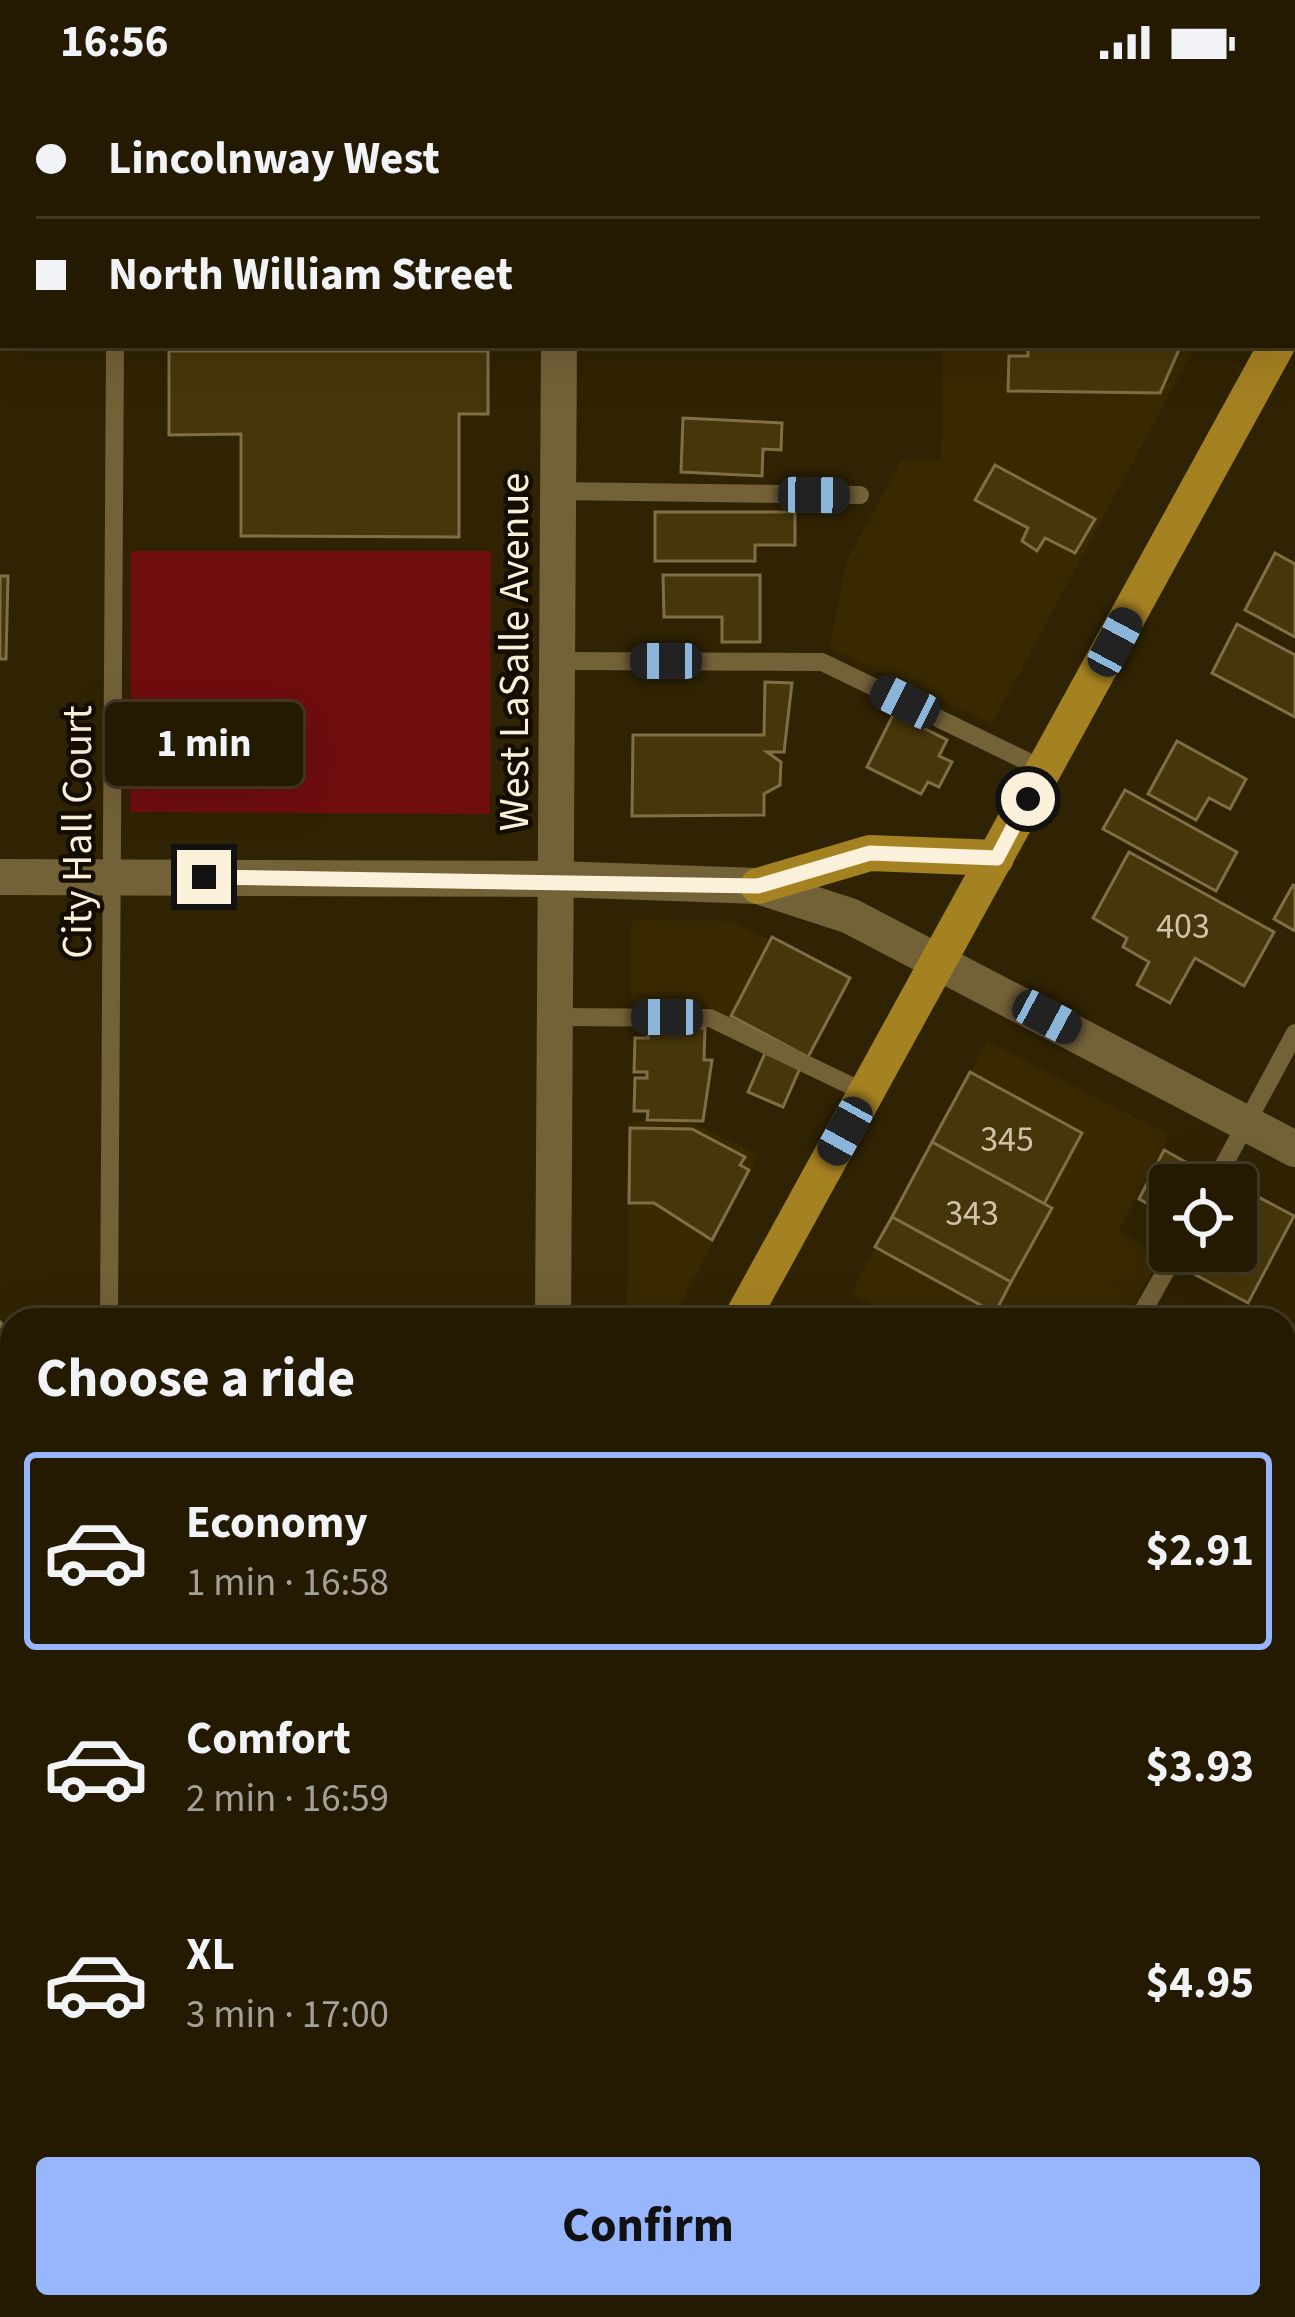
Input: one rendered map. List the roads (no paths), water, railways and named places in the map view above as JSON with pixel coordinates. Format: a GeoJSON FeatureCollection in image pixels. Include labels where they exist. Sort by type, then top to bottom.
{"type":"FeatureCollection","features":[{"type":"Feature","properties":{"kind":"main road","name":"West LaSalle Avenue"},"geometry":{"type":"LineString","coordinates":[[553,1308],[559,348]]}},
{"type":"Feature","properties":{"kind":"main road"},"geometry":{"type":"LineString","coordinates":[[748,1308],[1275,348]]}},
{"type":"Feature","properties":{"kind":"main road"},"geometry":{"type":"LineString","coordinates":[[758,886],[870,853],[997,858]]}},
{"type":"Feature","properties":{"kind":"main road"},"geometry":{"type":"LineString","coordinates":[[0,877],[557,879],[758,886],[850,916],[1295,1149]]}},
{"type":"Feature","properties":{"kind":"lane","name":"City Hall Court"},"geometry":{"type":"LineString","coordinates":[[109,1308],[115,348]]}},
{"type":"Feature","properties":{"kind":"lane"},"geometry":{"type":"LineString","coordinates":[[558,491],[860,495]]}},
{"type":"Feature","properties":{"kind":"lane"},"geometry":{"type":"LineString","coordinates":[[557,661],[822,662],[1043,770]]}},
{"type":"Feature","properties":{"kind":"lane"},"geometry":{"type":"LineString","coordinates":[[556,1017],[710,1018],[866,1093]]}},
{"type":"Feature","properties":{"kind":"lane"},"geometry":{"type":"LineString","coordinates":[[1225,1164],[1295,1033]]}},
{"type":"Feature","properties":{"kind":"lane"},"geometry":{"type":"LineString","coordinates":[[1145,1308],[1165,1272]]}}]}
